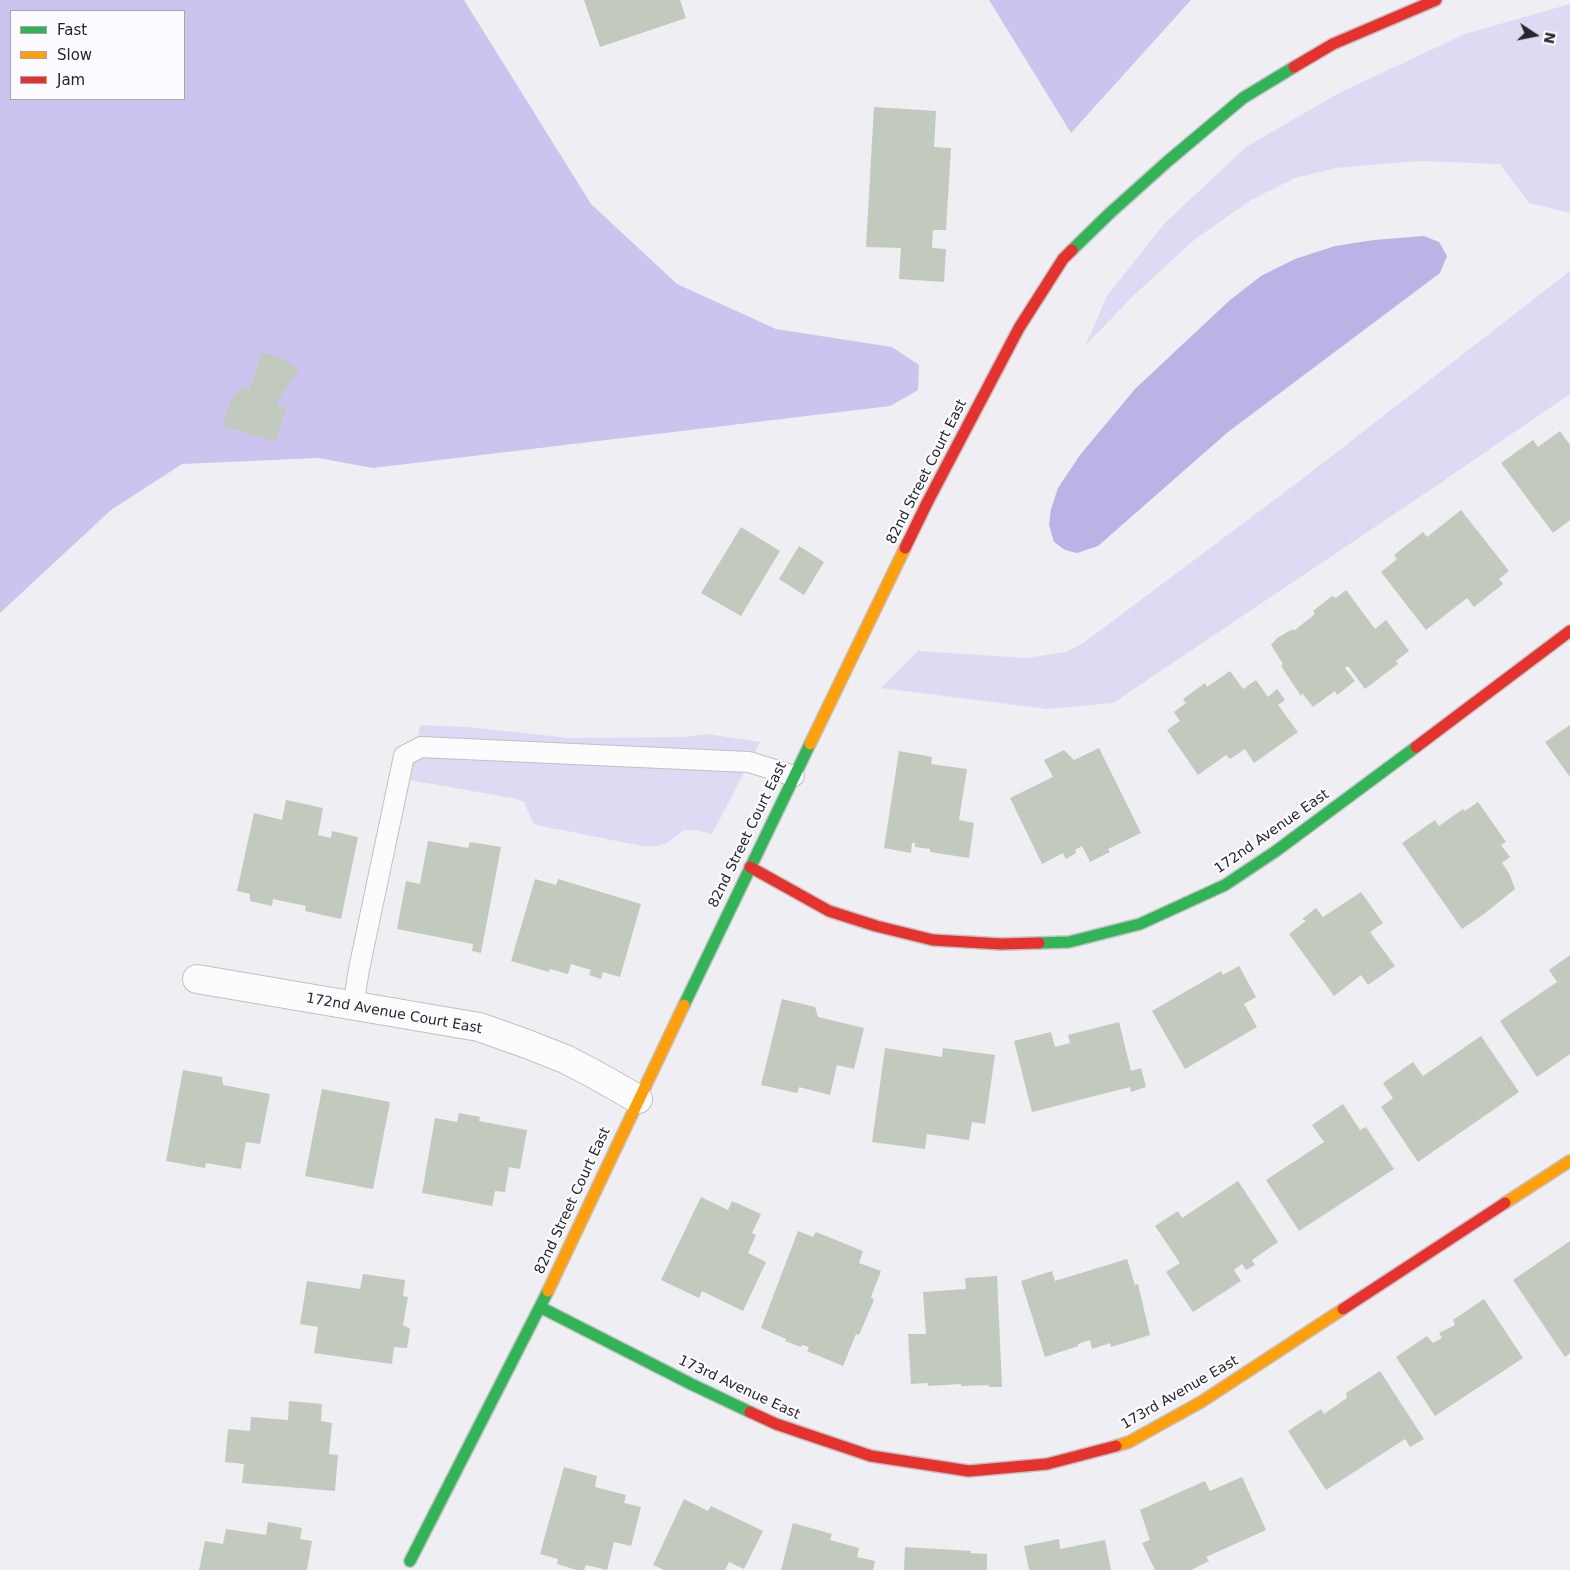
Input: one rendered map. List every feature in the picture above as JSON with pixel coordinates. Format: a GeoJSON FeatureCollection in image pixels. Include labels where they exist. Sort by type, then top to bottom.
{"type":"FeatureCollection","features":[{"type":"Feature","properties":{"kind":"street","name":"82nd Street Court East"},"geometry":{"type":"LineString","coordinates":[[410,1561],[540,1307],[638,1099],[928,500],[1019,328],[1063,259],[1110,212],[1243,98],[1324,49],[1436,0]]}},
{"type":"Feature","properties":{"kind":"street","name":"172nd Avenue East"},"geometry":{"type":"LineString","coordinates":[[750,867],[829,911],[876,926],[933,940],[1001,944],[1069,942],[1140,924],[1225,885],[1276,851],[1570,631]]}},
{"type":"Feature","properties":{"kind":"street","name":"172nd Avenue Court East"},"geometry":{"type":"LineString","coordinates":[[197,980],[479,1027],[565,1059],[638,1099]]}},
{"type":"Feature","properties":{"kind":"street","name":"173rd Avenue East"},"geometry":{"type":"LineString","coordinates":[[540,1307],[776,1424],[871,1456],[969,1471],[1047,1464],[1129,1442],[1201,1402],[1570,1161]]}},
{"type":"Feature","properties":{"kind":"lane"},"geometry":{"type":"LineString","coordinates":[[353,1006],[359,969],[404,756],[421,746],[749,762],[794,776]]}},
{"type":"Feature","properties":{"kind":"shaded area"},"geometry":{"type":"Polygon","coordinates":[[[0,0],[464,0],[591,204],[677,284],[776,329],[892,347],[919,365],[918,390],[890,406],[373,468],[318,458],[182,464],[111,510],[0,613],[0,0]]]}},
{"type":"Feature","properties":{"kind":"shaded area"},"geometry":{"type":"Polygon","coordinates":[[[989,0],[1191,0],[1071,133],[989,0]]]}},
{"type":"Feature","properties":{"kind":"shaded area"},"geometry":{"type":"Polygon","coordinates":[[[1570,4],[1570,213],[1529,203],[1500,164],[1419,161],[1336,168],[1295,178],[1251,200],[1194,240],[1133,296],[1085,346],[1107,296],[1164,224],[1246,147],[1339,93],[1465,34],[1570,4]]]}},
{"type":"Feature","properties":{"kind":"shaded area"},"geometry":{"type":"Polygon","coordinates":[[[1424,236],[1439,242],[1447,256],[1440,273],[1228,432],[1098,546],[1077,553],[1065,550],[1054,542],[1049,525],[1051,509],[1058,488],[1080,455],[1135,389],[1230,300],[1261,276],[1295,259],[1335,246],[1374,240],[1424,236]]]}},
{"type":"Feature","properties":{"kind":"shaded area"},"geometry":{"type":"Polygon","coordinates":[[[1570,271],[1570,394],[1113,703],[1047,709],[881,688],[918,651],[1027,658],[1066,652],[1082,644],[1297,483],[1570,271]]]}},
{"type":"Feature","properties":{"kind":"shaded area"},"geometry":{"type":"Polygon","coordinates":[[[420,725],[467,727],[570,738],[684,737],[707,734],[760,742],[712,834],[697,830],[684,830],[667,843],[657,846],[642,846],[533,823],[524,802],[517,799],[410,780],[420,725]]]}},
{"type":"Feature","properties":{"kind":"building"},"geometry":{"type":"Polygon","coordinates":[[[584,0],[680,0],[686,18],[600,47],[584,0]]]}},
{"type":"Feature","properties":{"kind":"building"},"geometry":{"type":"Polygon","coordinates":[[[874,107],[936,111],[934,147],[951,148],[946,230],[933,230],[932,248],[946,249],[944,282],[899,279],[901,248],[866,247],[874,107]]]}},
{"type":"Feature","properties":{"kind":"building"},"geometry":{"type":"Polygon","coordinates":[[[262,352],[282,358],[299,369],[276,405],[286,408],[276,442],[223,426],[230,401],[241,387],[250,390],[262,352]]]}},
{"type":"Feature","properties":{"kind":"building"},"geometry":{"type":"Polygon","coordinates":[[[1560,431],[1570,445],[1570,520],[1553,533],[1501,463],[1533,440],[1538,447],[1560,431]]]}},
{"type":"Feature","properties":{"kind":"building"},"geometry":{"type":"Polygon","coordinates":[[[1461,510],[1509,571],[1499,579],[1503,584],[1474,607],[1467,598],[1426,630],[1381,572],[1397,559],[1394,555],[1423,532],[1427,537],[1461,510]]]}},
{"type":"Feature","properties":{"kind":"building"},"geometry":{"type":"Polygon","coordinates":[[[741,527],[780,551],[741,616],[701,593],[741,527]]]}},
{"type":"Feature","properties":{"kind":"building"},"geometry":{"type":"Polygon","coordinates":[[[799,546],[824,562],[804,595],[779,579],[799,546]]]}},
{"type":"Feature","properties":{"kind":"building"},"geometry":{"type":"Polygon","coordinates":[[[1346,590],[1375,629],[1386,620],[1409,651],[1396,661],[1398,664],[1365,689],[1348,666],[1345,668],[1355,681],[1337,695],[1335,691],[1313,707],[1302,693],[1301,696],[1281,666],[1283,664],[1271,645],[1277,638],[1291,630],[1295,630],[1315,614],[1313,611],[1332,596],[1336,598],[1346,590]]]}},
{"type":"Feature","properties":{"kind":"building"},"geometry":{"type":"Polygon","coordinates":[[[1230,671],[1243,689],[1256,680],[1268,697],[1277,689],[1285,700],[1278,705],[1298,732],[1254,763],[1245,749],[1230,759],[1226,755],[1198,775],[1167,730],[1180,721],[1174,712],[1186,703],[1183,699],[1205,683],[1207,687],[1230,671]]]}},
{"type":"Feature","properties":{"kind":"building"},"geometry":{"type":"Polygon","coordinates":[[[1570,725],[1570,777],[1545,742],[1570,725]]]}},
{"type":"Feature","properties":{"kind":"building"},"geometry":{"type":"Polygon","coordinates":[[[1099,748],[1141,833],[1108,849],[1110,852],[1090,862],[1082,846],[1075,850],[1076,853],[1066,859],[1063,853],[1042,864],[1010,798],[1053,777],[1044,760],[1064,750],[1074,760],[1099,748]]]}},
{"type":"Feature","properties":{"kind":"building"},"geometry":{"type":"Polygon","coordinates":[[[899,751],[932,757],[931,764],[967,769],[959,820],[974,823],[969,858],[930,852],[930,849],[915,847],[915,843],[912,843],[911,853],[884,848],[899,751]]]}},
{"type":"Feature","properties":{"kind":"building"},"geometry":{"type":"Polygon","coordinates":[[[286,800],[323,808],[318,835],[331,838],[332,831],[358,837],[341,919],[305,911],[306,906],[273,899],[272,906],[250,901],[250,894],[237,891],[254,813],[282,820],[286,800]]]}},
{"type":"Feature","properties":{"kind":"building"},"geometry":{"type":"Polygon","coordinates":[[[1478,802],[1506,842],[1501,845],[1510,857],[1502,863],[1509,873],[1515,889],[1462,929],[1402,843],[1435,820],[1439,826],[1463,809],[1465,811],[1478,802]]]}},
{"type":"Feature","properties":{"kind":"building"},"geometry":{"type":"Polygon","coordinates":[[[428,841],[468,848],[470,842],[501,847],[481,953],[472,951],[473,944],[397,929],[406,881],[420,884],[428,841]]]}},
{"type":"Feature","properties":{"kind":"building"},"geometry":{"type":"Polygon","coordinates":[[[535,879],[556,885],[558,879],[641,904],[620,977],[603,972],[601,979],[589,975],[591,970],[571,964],[568,974],[550,969],[549,972],[511,961],[535,879]]]}},
{"type":"Feature","properties":{"kind":"building"},"geometry":{"type":"Polygon","coordinates":[[[1361,892],[1383,923],[1370,932],[1395,966],[1368,985],[1361,975],[1334,996],[1289,934],[1306,921],[1302,919],[1316,908],[1323,917],[1361,892]]]}},
{"type":"Feature","properties":{"kind":"building"},"geometry":{"type":"Polygon","coordinates":[[[1570,955],[1570,1054],[1537,1077],[1500,1021],[1557,982],[1549,970],[1570,955]]]}},
{"type":"Feature","properties":{"kind":"building"},"geometry":{"type":"Polygon","coordinates":[[[1239,966],[1256,997],[1244,1004],[1257,1027],[1185,1069],[1152,1011],[1221,971],[1223,975],[1239,966]]]}},
{"type":"Feature","properties":{"kind":"building"},"geometry":{"type":"Polygon","coordinates":[[[782,999],[815,1007],[818,1017],[864,1028],[854,1069],[837,1065],[830,1095],[799,1087],[797,1093],[761,1085],[782,999]]]}},
{"type":"Feature","properties":{"kind":"building"},"geometry":{"type":"Polygon","coordinates":[[[1119,1022],[1131,1071],[1141,1068],[1146,1087],[1131,1092],[1130,1087],[1032,1112],[1014,1041],[1051,1032],[1055,1047],[1070,1043],[1068,1035],[1119,1022]]]}},
{"type":"Feature","properties":{"kind":"building"},"geometry":{"type":"Polygon","coordinates":[[[1481,1036],[1519,1092],[1418,1162],[1381,1107],[1393,1098],[1383,1083],[1413,1062],[1423,1076],[1481,1036]]]}},
{"type":"Feature","properties":{"kind":"building"},"geometry":{"type":"Polygon","coordinates":[[[885,1048],[942,1057],[943,1048],[995,1055],[985,1124],[972,1122],[969,1140],[927,1134],[925,1149],[872,1142],[885,1048]]]}},
{"type":"Feature","properties":{"kind":"building"},"geometry":{"type":"Polygon","coordinates":[[[183,1070],[222,1077],[223,1085],[270,1094],[260,1144],[246,1142],[241,1169],[206,1163],[205,1168],[166,1161],[183,1070]]]}},
{"type":"Feature","properties":{"kind":"building"},"geometry":{"type":"Polygon","coordinates":[[[322,1089],[390,1102],[373,1189],[305,1176],[322,1089]]]}},
{"type":"Feature","properties":{"kind":"building"},"geometry":{"type":"Polygon","coordinates":[[[1343,1104],[1360,1130],[1366,1127],[1394,1169],[1299,1231],[1266,1180],[1324,1142],[1312,1125],[1343,1104]]]}},
{"type":"Feature","properties":{"kind":"building"},"geometry":{"type":"Polygon","coordinates":[[[459,1113],[480,1117],[479,1121],[527,1130],[520,1169],[509,1167],[505,1192],[495,1191],[492,1206],[422,1193],[435,1118],[457,1122],[459,1113]]]}},
{"type":"Feature","properties":{"kind":"building"},"geometry":{"type":"Polygon","coordinates":[[[1238,1181],[1278,1242],[1252,1260],[1255,1265],[1246,1270],[1242,1264],[1234,1270],[1241,1281],[1193,1312],[1166,1272],[1180,1263],[1155,1226],[1178,1211],[1182,1218],[1238,1181]]]}},
{"type":"Feature","properties":{"kind":"building"},"geometry":{"type":"Polygon","coordinates":[[[701,1197],[728,1210],[732,1201],[761,1214],[752,1233],[756,1235],[748,1253],[766,1262],[743,1311],[702,1291],[699,1298],[661,1280],[701,1197]]]}},
{"type":"Feature","properties":{"kind":"building"},"geometry":{"type":"Polygon","coordinates":[[[798,1231],[813,1237],[816,1232],[863,1251],[859,1263],[881,1271],[871,1297],[874,1300],[859,1335],[856,1334],[843,1366],[807,1351],[809,1347],[802,1345],[801,1347],[785,1341],[786,1339],[761,1328],[798,1231]]]}},
{"type":"Feature","properties":{"kind":"building"},"geometry":{"type":"Polygon","coordinates":[[[1570,1241],[1570,1353],[1565,1357],[1513,1280],[1570,1241]]]}},
{"type":"Feature","properties":{"kind":"building"},"geometry":{"type":"Polygon","coordinates":[[[1127,1259],[1135,1285],[1138,1284],[1150,1335],[1111,1347],[1110,1343],[1092,1349],[1090,1340],[1045,1357],[1021,1281],[1052,1271],[1055,1281],[1127,1259]]]}},
{"type":"Feature","properties":{"kind":"building"},"geometry":{"type":"Polygon","coordinates":[[[363,1274],[405,1280],[403,1296],[408,1297],[403,1325],[410,1329],[407,1348],[394,1347],[392,1364],[314,1353],[318,1327],[300,1324],[307,1281],[360,1289],[363,1274]]]}},
{"type":"Feature","properties":{"kind":"building"},"geometry":{"type":"Polygon","coordinates":[[[997,1276],[1002,1387],[989,1387],[989,1385],[961,1386],[961,1384],[928,1386],[928,1383],[911,1384],[908,1334],[926,1334],[923,1292],[966,1289],[965,1278],[997,1276]]]}},
{"type":"Feature","properties":{"kind":"building"},"geometry":{"type":"Polygon","coordinates":[[[1484,1299],[1523,1358],[1435,1416],[1396,1357],[1427,1336],[1433,1343],[1442,1338],[1439,1333],[1455,1325],[1453,1320],[1484,1299]]]}},
{"type":"Feature","properties":{"kind":"building"},"geometry":{"type":"Polygon","coordinates":[[[1380,1371],[1424,1439],[1410,1447],[1405,1439],[1326,1490],[1288,1431],[1321,1409],[1324,1414],[1347,1398],[1346,1393],[1380,1371]]]}},
{"type":"Feature","properties":{"kind":"building"},"geometry":{"type":"Polygon","coordinates":[[[289,1401],[322,1404],[321,1421],[332,1423],[329,1454],[338,1455],[335,1491],[242,1483],[244,1464],[225,1462],[228,1429],[250,1431],[251,1417],[288,1420],[289,1401]]]}},
{"type":"Feature","properties":{"kind":"building"},"geometry":{"type":"Polygon","coordinates":[[[564,1467],[597,1476],[595,1487],[626,1495],[624,1503],[641,1507],[631,1546],[614,1542],[607,1570],[586,1565],[584,1570],[577,1570],[557,1564],[558,1559],[540,1554],[564,1467]]]}},
{"type":"Feature","properties":{"kind":"building"},"geometry":{"type":"Polygon","coordinates":[[[1242,1477],[1266,1530],[1206,1557],[1209,1561],[1191,1570],[1155,1570],[1142,1543],[1150,1540],[1140,1510],[1205,1481],[1210,1491],[1242,1477]]]}},
{"type":"Feature","properties":{"kind":"building"},"geometry":{"type":"Polygon","coordinates":[[[684,1499],[708,1511],[711,1506],[763,1531],[744,1569],[729,1562],[725,1570],[664,1570],[653,1565],[684,1499]]]}},
{"type":"Feature","properties":{"kind":"building"},"geometry":{"type":"Polygon","coordinates":[[[268,1522],[302,1528],[300,1539],[312,1541],[307,1570],[199,1570],[205,1541],[223,1544],[226,1529],[266,1535],[268,1522]]]}},
{"type":"Feature","properties":{"kind":"building"},"geometry":{"type":"Polygon","coordinates":[[[793,1523],[832,1534],[830,1540],[859,1548],[857,1557],[875,1561],[873,1570],[781,1570],[793,1523]]]}},
{"type":"Feature","properties":{"kind":"building"},"geometry":{"type":"Polygon","coordinates":[[[1059,1539],[1060,1549],[1105,1540],[1111,1570],[1029,1570],[1024,1546],[1059,1539]]]}},
{"type":"Feature","properties":{"kind":"building"},"geometry":{"type":"Polygon","coordinates":[[[905,1547],[971,1551],[970,1553],[987,1554],[987,1570],[904,1570],[905,1547]]]}},
{"type":"Feature","properties":{"kind":"traffic: fast"},"geometry":{"type":"LineString","coordinates":[[1072,250],[1168,161],[1243,98],[1294,67]]}},
{"type":"Feature","properties":{"kind":"traffic: fast"},"geometry":{"type":"LineString","coordinates":[[684,1005],[810,744]]}},
{"type":"Feature","properties":{"kind":"traffic: fast"},"geometry":{"type":"LineString","coordinates":[[1039,943],[1069,942],[1140,924],[1225,885],[1276,851],[1416,747]]}},
{"type":"Feature","properties":{"kind":"traffic: fast"},"geometry":{"type":"LineString","coordinates":[[410,1561],[548,1291]]}},
{"type":"Feature","properties":{"kind":"traffic: fast"},"geometry":{"type":"LineString","coordinates":[[540,1307],[750,1412]]}},
{"type":"Feature","properties":{"kind":"traffic: slow"},"geometry":{"type":"LineString","coordinates":[[810,744],[905,548]]}},
{"type":"Feature","properties":{"kind":"traffic: slow"},"geometry":{"type":"LineString","coordinates":[[548,1291],[684,1005]]}},
{"type":"Feature","properties":{"kind":"traffic: slow"},"geometry":{"type":"LineString","coordinates":[[1505,1203],[1570,1161]]}},
{"type":"Feature","properties":{"kind":"traffic: slow"},"geometry":{"type":"LineString","coordinates":[[1116,1446],[1129,1442],[1201,1402],[1343,1309]]}},
{"type":"Feature","properties":{"kind":"traffic: jam"},"geometry":{"type":"LineString","coordinates":[[1294,67],[1333,44],[1436,0]]}},
{"type":"Feature","properties":{"kind":"traffic: jam"},"geometry":{"type":"LineString","coordinates":[[905,548],[1019,328],[1063,259],[1072,250]]}},
{"type":"Feature","properties":{"kind":"traffic: jam"},"geometry":{"type":"LineString","coordinates":[[1416,747],[1570,631]]}},
{"type":"Feature","properties":{"kind":"traffic: jam"},"geometry":{"type":"LineString","coordinates":[[750,867],[829,911],[876,926],[933,940],[1001,944],[1039,943]]}},
{"type":"Feature","properties":{"kind":"traffic: jam"},"geometry":{"type":"LineString","coordinates":[[1343,1309],[1505,1203]]}},
{"type":"Feature","properties":{"kind":"traffic: jam"},"geometry":{"type":"LineString","coordinates":[[750,1412],[776,1424],[871,1456],[969,1471],[1047,1464],[1116,1446]]}}]}
